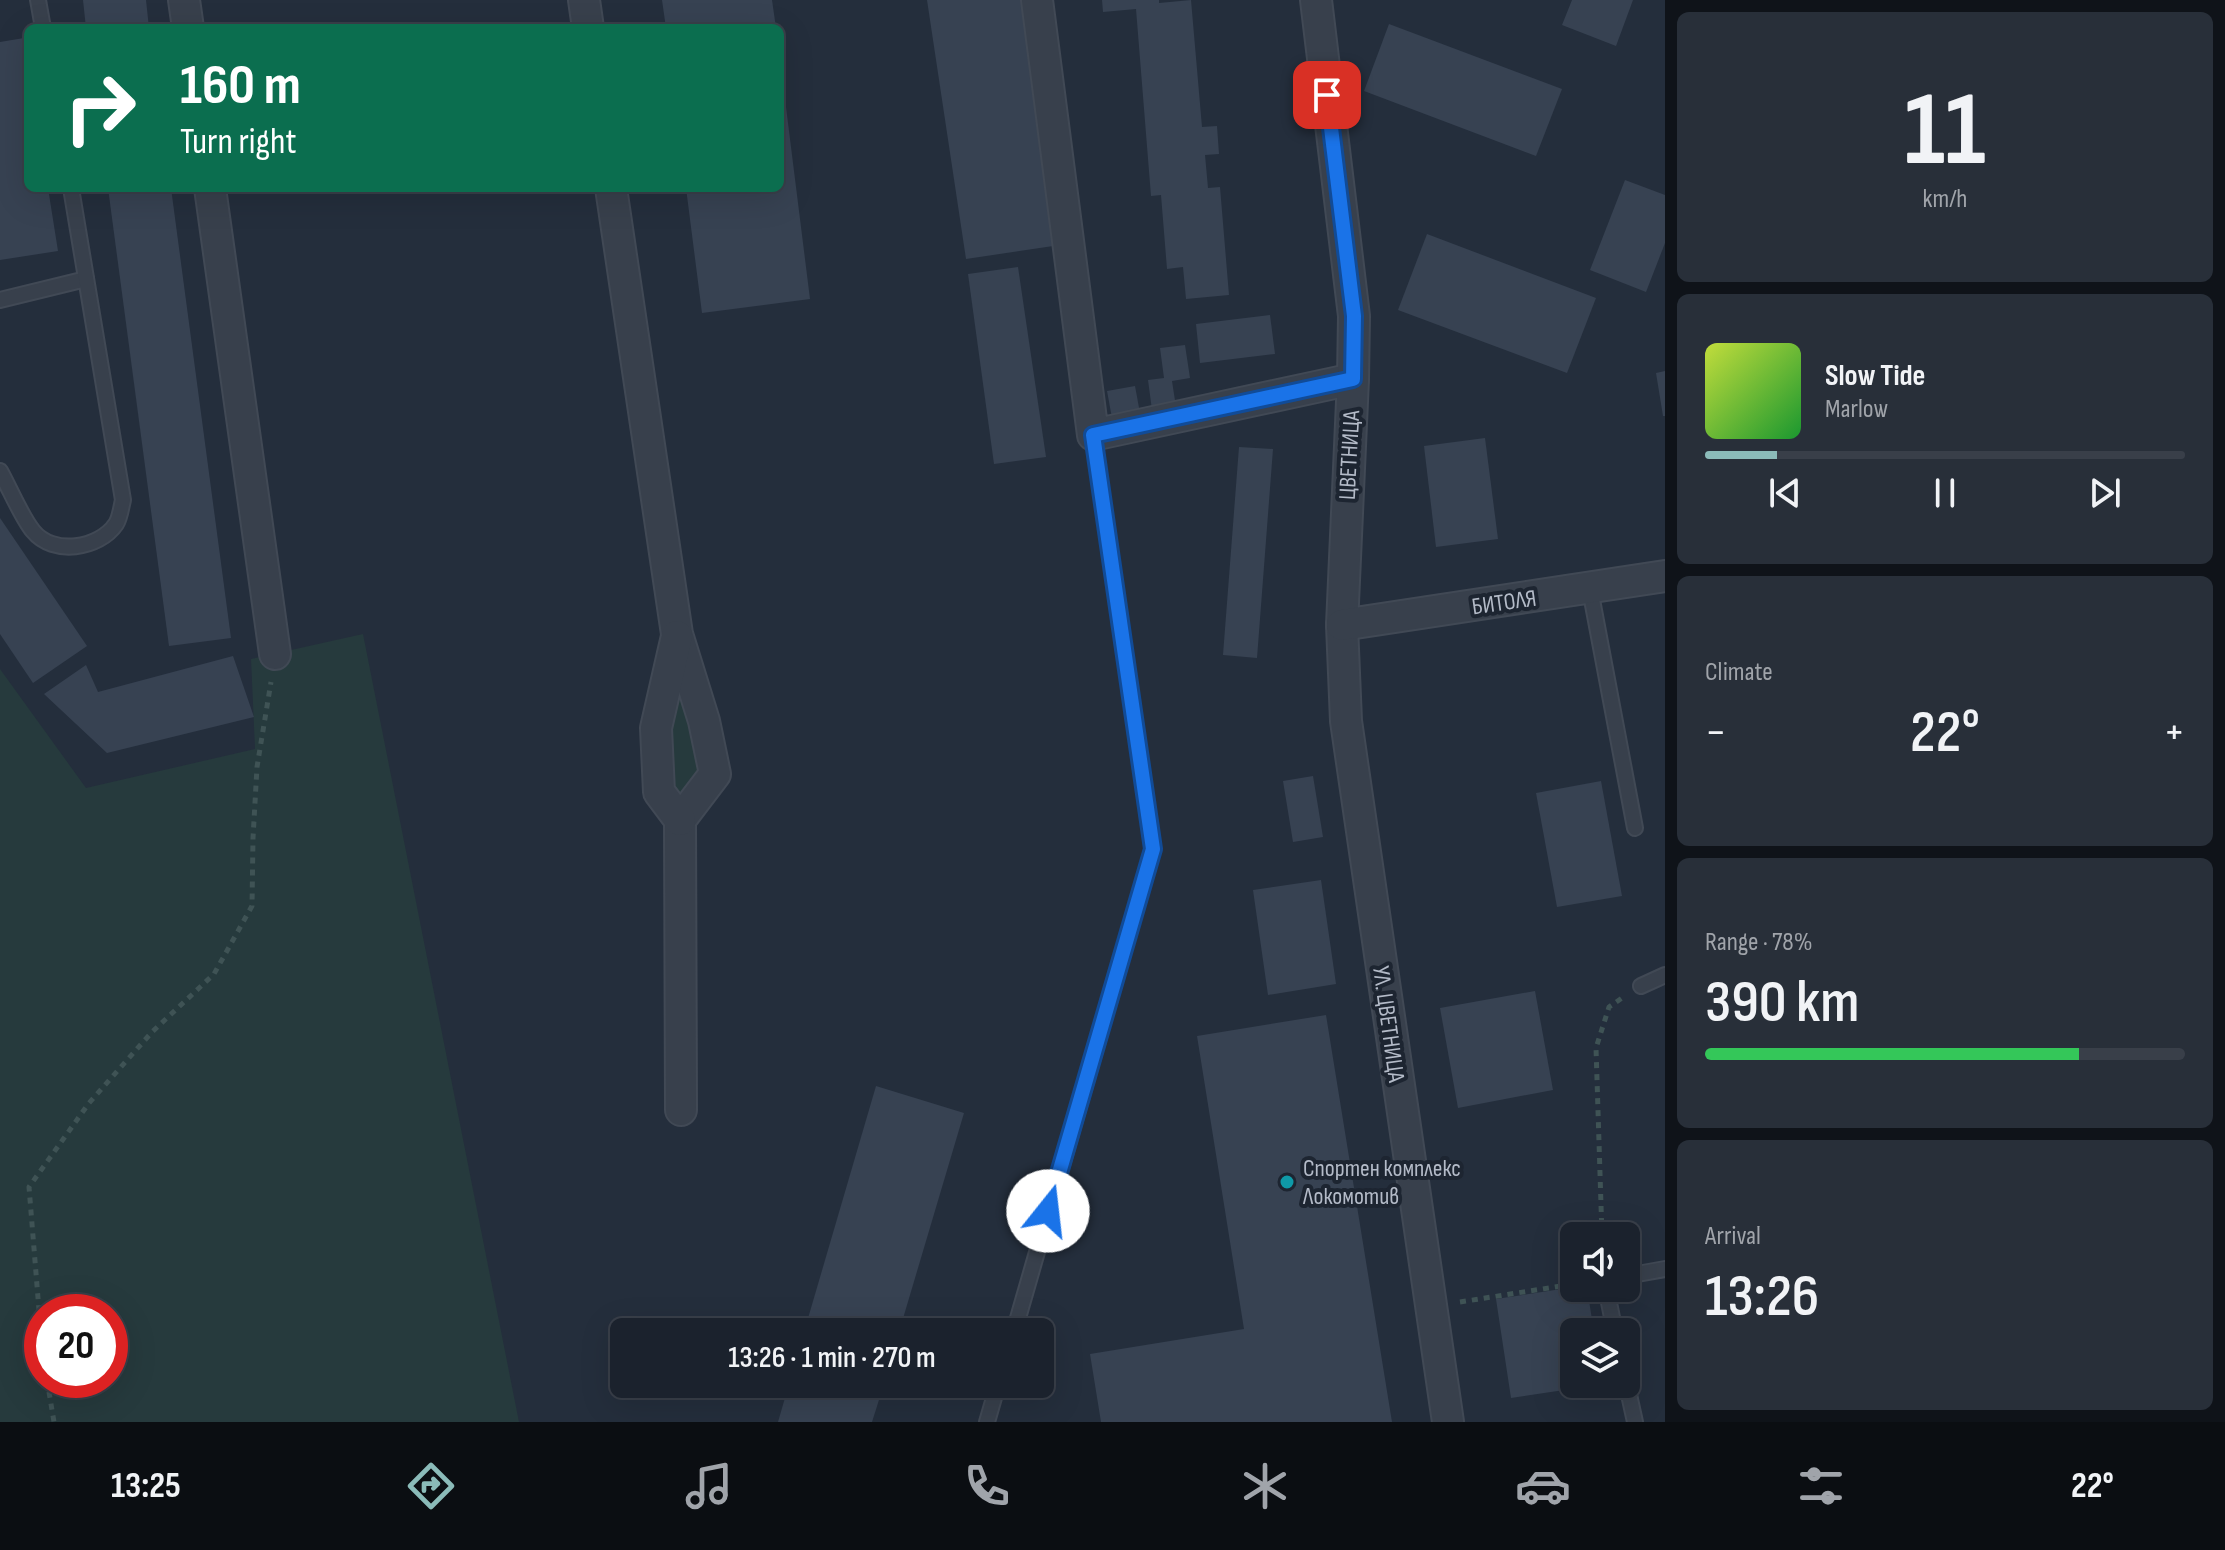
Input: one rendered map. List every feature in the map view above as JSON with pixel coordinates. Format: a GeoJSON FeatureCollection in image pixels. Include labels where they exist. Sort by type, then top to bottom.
{"type":"FeatureCollection","features":[{"type":"Feature","properties":{"kind":"street"},"geometry":{"type":"LineString","coordinates":[[184,0],[187,24]]}},
{"type":"Feature","properties":{"kind":"street"},"geometry":{"type":"LineString","coordinates":[[584,0],[587,24]]}},
{"type":"Feature","properties":{"kind":"street"},"geometry":{"type":"LineString","coordinates":[[1037,0],[1093,435],[1353,379]]}},
{"type":"Feature","properties":{"kind":"street","name":"ЦВЕТНИЦА"},"geometry":{"type":"LineString","coordinates":[[1316,0],[1354,316],[1342,625]]}},
{"type":"Feature","properties":{"kind":"street"},"geometry":{"type":"LineString","coordinates":[[211,192],[275,654]]}},
{"type":"Feature","properties":{"kind":"street"},"geometry":{"type":"LineString","coordinates":[[612,192],[677,634],[704,721],[715,774],[680,820]]}},
{"type":"Feature","properties":{"kind":"street","name":"БИТОЛЯ"},"geometry":{"type":"LineString","coordinates":[[1342,625],[1665,576]]}},
{"type":"Feature","properties":{"kind":"street","name":"УЛ. ЦВЕТНИЦА"},"geometry":{"type":"LineString","coordinates":[[1342,625],[1346,721],[1448,1422]]}},
{"type":"Feature","properties":{"kind":"street"},"geometry":{"type":"LineString","coordinates":[[677,634],[656,728],[659,792],[680,820],[681,1110]]}},
{"type":"Feature","properties":{"kind":"lane"},"geometry":{"type":"LineString","coordinates":[[38,0],[42,24]]}},
{"type":"Feature","properties":{"kind":"lane"},"geometry":{"type":"LineString","coordinates":[[0,471],[34,532],[51,544],[72,547],[102,538],[118,523],[123,500],[72,192]]}},
{"type":"Feature","properties":{"kind":"lane"},"geometry":{"type":"LineString","coordinates":[[0,300],[86,279]]}},
{"type":"Feature","properties":{"kind":"lane"},"geometry":{"type":"LineString","coordinates":[[1018,1318],[1153,849],[1093,435]]}},
{"type":"Feature","properties":{"kind":"lane"},"geometry":{"type":"LineString","coordinates":[[1590,589],[1635,828]]}},
{"type":"Feature","properties":{"kind":"lane"},"geometry":{"type":"LineString","coordinates":[[1641,986],[1665,975]]}},
{"type":"Feature","properties":{"kind":"lane"},"geometry":{"type":"LineString","coordinates":[[1640,1273],[1665,1269]]}},
{"type":"Feature","properties":{"kind":"lane"},"geometry":{"type":"LineString","coordinates":[[987,1422],[994,1398]]}},
{"type":"Feature","properties":{"kind":"lane"},"geometry":{"type":"LineString","coordinates":[[1630,1398],[1635,1422]]}},
{"type":"Feature","properties":{"kind":"path"},"geometry":{"type":"LineString","coordinates":[[38,1294],[29,1187],[89,1103],[152,1032],[214,974],[252,906],[257,767],[275,654]]}},
{"type":"Feature","properties":{"kind":"path"},"geometry":{"type":"LineString","coordinates":[[1602,1222],[1596,1048],[1609,1007],[1641,986]]}},
{"type":"Feature","properties":{"kind":"path"},"geometry":{"type":"LineString","coordinates":[[1430,1307],[1560,1286]]}},
{"type":"Feature","properties":{"kind":"path"},"geometry":{"type":"LineString","coordinates":[[50,1398],[54,1422]]}},
{"type":"Feature","properties":{"kind":"green space"},"geometry":{"type":"Polygon","coordinates":[[[363,634],[519,1422],[0,1422],[0,669],[86,788],[255,749],[251,659],[363,634]]]}},
{"type":"Feature","properties":{"kind":"green space"},"geometry":{"type":"Polygon","coordinates":[[[689,684],[711,765],[673,805],[669,692],[689,684]]]}},
{"type":"Feature","properties":{"kind":"building"},"geometry":{"type":"Polygon","coordinates":[[[83,0],[146,0],[149,24],[86,24],[83,0]]]}},
{"type":"Feature","properties":{"kind":"building"},"geometry":{"type":"Polygon","coordinates":[[[662,0],[772,0],[775,24],[665,24],[662,0]]]}},
{"type":"Feature","properties":{"kind":"building"},"geometry":{"type":"Polygon","coordinates":[[[927,0],[1024,0],[1060,245],[966,259],[927,0]]]}},
{"type":"Feature","properties":{"kind":"building"},"geometry":{"type":"Polygon","coordinates":[[[1102,0],[1159,0],[1159,3],[1191,0],[1202,127],[1217,126],[1219,154],[1205,155],[1208,188],[1220,187],[1229,295],[1186,299],[1183,267],[1167,269],[1161,195],[1151,196],[1136,9],[1103,12],[1102,0]]]}},
{"type":"Feature","properties":{"kind":"building"},"geometry":{"type":"Polygon","coordinates":[[[1572,0],[1633,0],[1616,46],[1562,25],[1572,0]]]}},
{"type":"Feature","properties":{"kind":"building"},"geometry":{"type":"Polygon","coordinates":[[[1389,24],[1562,89],[1536,156],[1364,91],[1389,24]]]}},
{"type":"Feature","properties":{"kind":"building"},"geometry":{"type":"Polygon","coordinates":[[[24,38],[24,192],[49,192],[58,251],[0,260],[0,42],[24,38]]]}},
{"type":"Feature","properties":{"kind":"building"},"geometry":{"type":"Polygon","coordinates":[[[784,91],[810,299],[702,313],[687,192],[784,192],[784,91]]]}},
{"type":"Feature","properties":{"kind":"building"},"geometry":{"type":"Polygon","coordinates":[[[1625,180],[1665,195],[1665,243],[1646,292],[1590,270],[1625,180]]]}},
{"type":"Feature","properties":{"kind":"building"},"geometry":{"type":"Polygon","coordinates":[[[109,192],[172,192],[231,638],[169,646],[109,192]]]}},
{"type":"Feature","properties":{"kind":"building"},"geometry":{"type":"Polygon","coordinates":[[[1427,234],[1596,298],[1567,373],[1398,310],[1427,234]]]}},
{"type":"Feature","properties":{"kind":"building"},"geometry":{"type":"Polygon","coordinates":[[[1018,267],[1046,457],[994,464],[968,274],[1018,267]]]}},
{"type":"Feature","properties":{"kind":"building"},"geometry":{"type":"Polygon","coordinates":[[[1270,315],[1275,354],[1200,363],[1196,324],[1270,315]]]}},
{"type":"Feature","properties":{"kind":"building"},"geometry":{"type":"Polygon","coordinates":[[[1185,345],[1190,378],[1172,381],[1176,407],[1152,410],[1148,380],[1164,378],[1160,348],[1185,345]]]}},
{"type":"Feature","properties":{"kind":"building"},"geometry":{"type":"Polygon","coordinates":[[[1665,371],[1665,416],[1663,416],[1656,373],[1665,371]]]}},
{"type":"Feature","properties":{"kind":"building"},"geometry":{"type":"Polygon","coordinates":[[[1135,386],[1140,413],[1112,418],[1107,391],[1135,386]]]}},
{"type":"Feature","properties":{"kind":"building"},"geometry":{"type":"Polygon","coordinates":[[[1485,438],[1498,539],[1436,547],[1424,446],[1485,438]]]}},
{"type":"Feature","properties":{"kind":"building"},"geometry":{"type":"Polygon","coordinates":[[[1239,447],[1273,449],[1257,658],[1223,655],[1239,447]]]}},
{"type":"Feature","properties":{"kind":"building"},"geometry":{"type":"Polygon","coordinates":[[[0,518],[87,646],[33,683],[0,634],[0,518]]]}},
{"type":"Feature","properties":{"kind":"building"},"geometry":{"type":"Polygon","coordinates":[[[233,656],[254,717],[107,753],[44,694],[86,665],[98,692],[233,656]]]}},
{"type":"Feature","properties":{"kind":"building"},"geometry":{"type":"Polygon","coordinates":[[[1313,776],[1323,837],[1293,842],[1283,781],[1313,776]]]}},
{"type":"Feature","properties":{"kind":"building"},"geometry":{"type":"Polygon","coordinates":[[[1601,781],[1622,896],[1557,907],[1536,793],[1601,781]]]}},
{"type":"Feature","properties":{"kind":"building"},"geometry":{"type":"Polygon","coordinates":[[[1321,880],[1336,984],[1268,995],[1253,890],[1321,880]]]}},
{"type":"Feature","properties":{"kind":"building"},"geometry":{"type":"Polygon","coordinates":[[[1535,991],[1553,1090],[1458,1108],[1440,1008],[1535,991]]]}},
{"type":"Feature","properties":{"kind":"building","name":"Спортен комплекс Локомотив"},"geometry":{"type":"Polygon","coordinates":[[[1326,1015],[1392,1422],[1101,1422],[1090,1354],[1244,1329],[1197,1036],[1326,1015]]]}},
{"type":"Feature","properties":{"kind":"building"},"geometry":{"type":"Polygon","coordinates":[[[876,1086],[964,1113],[903,1318],[808,1318],[876,1086]]]}},
{"type":"Feature","properties":{"kind":"building"},"geometry":{"type":"Polygon","coordinates":[[[1560,1289],[1560,1302],[1589,1302],[1592,1318],[1560,1318],[1560,1391],[1511,1398],[1496,1299],[1560,1289]]]}},
{"type":"Feature","properties":{"kind":"building"},"geometry":{"type":"Polygon","coordinates":[[[785,1398],[880,1398],[872,1422],[778,1422],[785,1398]]]}},
{"type":"Feature","properties":{"kind":"place","name":"Спортен комплекс Локомотив"},"geometry":{"type":"Point","coordinates":[1287,1182]}},
{"type":"Feature","properties":{"kind":"route"},"geometry":{"type":"LineString","coordinates":[[1048,1211],[1153,849],[1093,435],[1353,379],[1354,316],[1327,95]]}}]}
